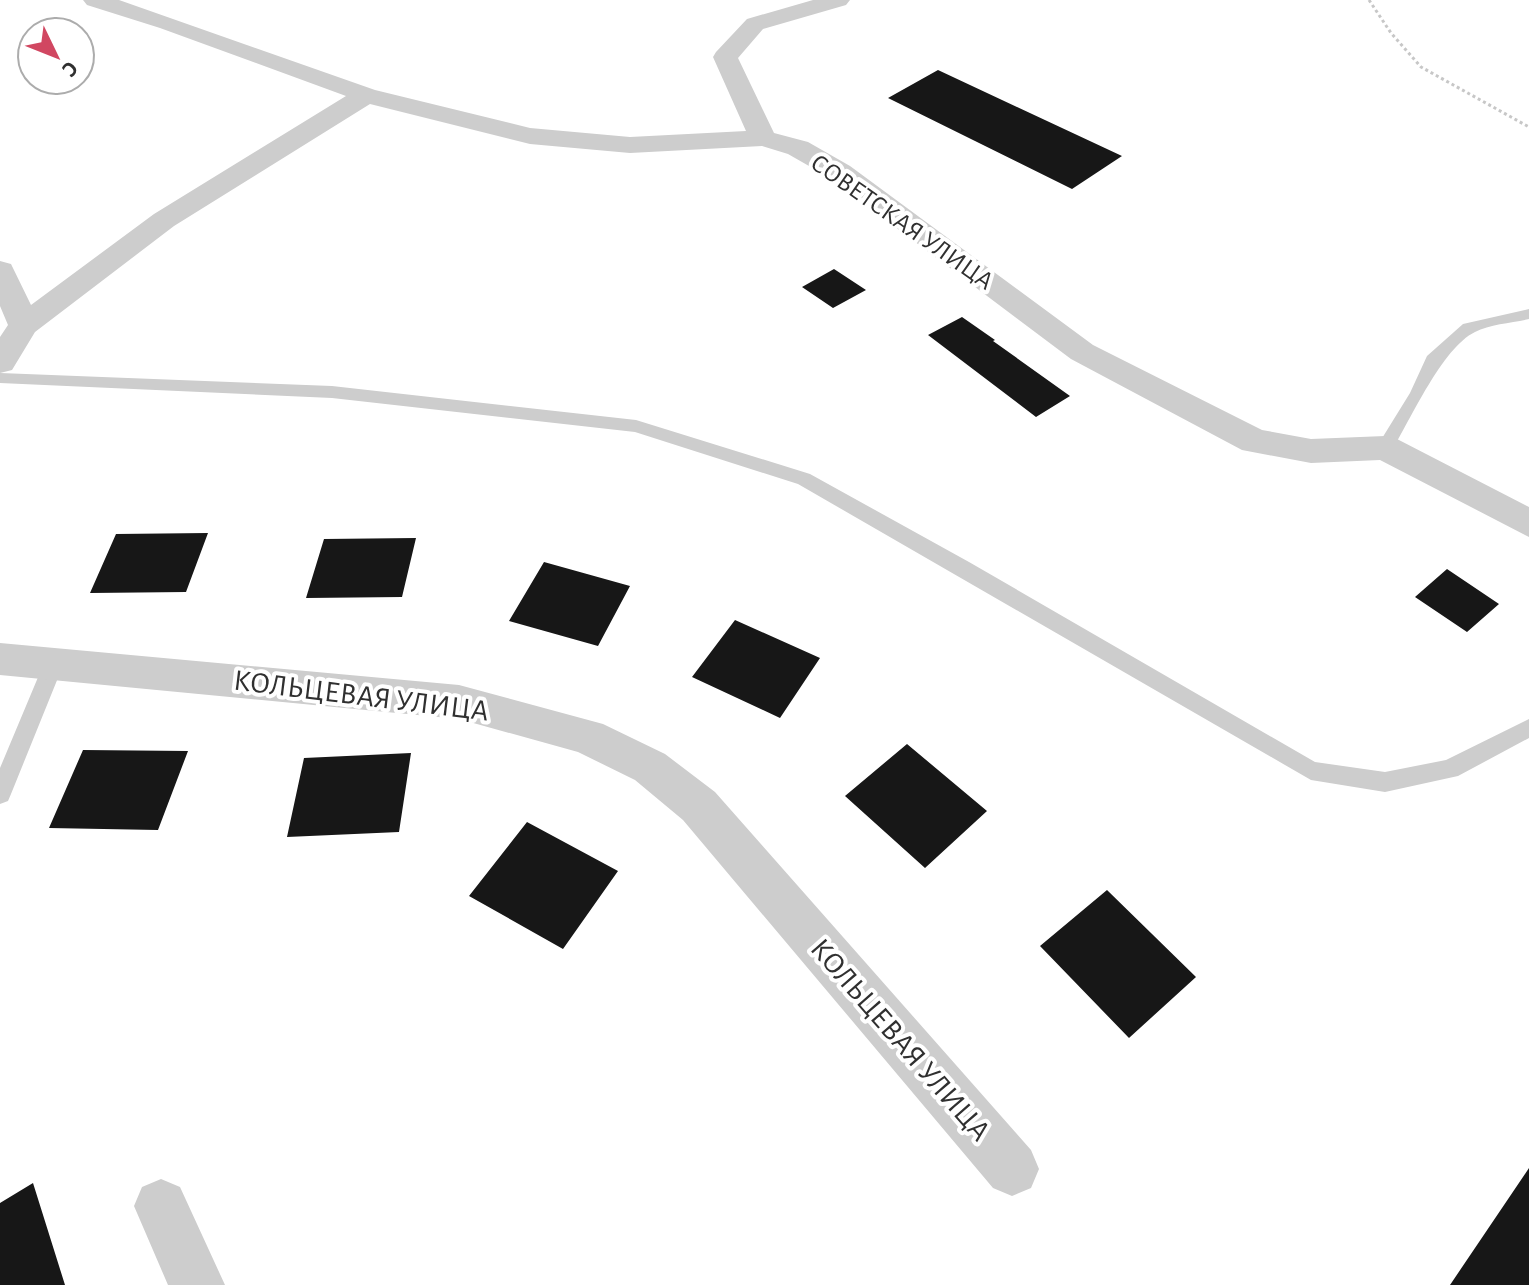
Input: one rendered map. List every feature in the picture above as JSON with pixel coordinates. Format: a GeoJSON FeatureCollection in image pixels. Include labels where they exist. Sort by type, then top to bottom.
{"type":"FeatureCollection","features":[{"type":"Feature","properties":{"kind":"street","name":"СОВЕТСКАЯ УЛИЦА"},"geometry":{"type":"LineString","coordinates":[[95,0],[168,23],[366,95],[530,136],[630,145],[763,138],[798,148],[840,172],[1082,352],[1254,441],[1311,451],[1385,448],[1529,523]]}},
{"type":"Feature","properties":{"kind":"street"},"geometry":{"type":"LineString","coordinates":[[763,138],[725,57],[755,24],[838,0]]}},
{"type":"Feature","properties":{"kind":"street"},"geometry":{"type":"LineString","coordinates":[[0,362],[24,325],[164,220],[366,95]]}},
{"type":"Feature","properties":{"kind":"street"},"geometry":{"type":"LineString","coordinates":[[0,270],[24,325]]}},
{"type":"Feature","properties":{"kind":"street","name":"КОЛЬЦЕВАЯ УЛИЦА"},"geometry":{"type":"LineString","coordinates":[[0,659],[459,702],[588,737],[650,767],[699,806],[1012,1169]]}},
{"type":"Feature","properties":{"kind":"street"},"geometry":{"type":"LineString","coordinates":[[161,1206],[197,1285]]}},
{"type":"Feature","properties":{"kind":"lane"},"geometry":{"type":"LineString","coordinates":[[1385,448],[1418,393],[1433,360],[1469,328],[1529,314]]}},
{"type":"Feature","properties":{"kind":"lane"},"geometry":{"type":"LineString","coordinates":[[0,378],[332,392],[636,426],[804,479],[962,567],[1311,771],[1385,782],[1450,769],[1529,728]]}},
{"type":"Feature","properties":{"kind":"lane"},"geometry":{"type":"LineString","coordinates":[[0,794],[54,663]]}},
{"type":"Feature","properties":{"kind":"path"},"geometry":{"type":"LineString","coordinates":[[1369,0],[1391,33],[1421,67],[1529,127]]}},
{"type":"Feature","properties":{"kind":"building"},"geometry":{"type":"Polygon","coordinates":[[[938,70],[1122,156],[1072,189],[888,98],[938,70]]]}},
{"type":"Feature","properties":{"kind":"building"},"geometry":{"type":"Polygon","coordinates":[[[834,269],[866,290],[833,308],[802,287],[834,269]]]}},
{"type":"Feature","properties":{"kind":"building"},"geometry":{"type":"Polygon","coordinates":[[[962,317],[1070,396],[1036,417],[928,335],[962,317]]]}},
{"type":"Feature","properties":{"kind":"building"},"geometry":{"type":"Polygon","coordinates":[[[208,533],[186,592],[90,593],[116,534],[208,533]]]}},
{"type":"Feature","properties":{"kind":"building"},"geometry":{"type":"Polygon","coordinates":[[[416,538],[402,597],[306,598],[324,539],[416,538]]]}},
{"type":"Feature","properties":{"kind":"building"},"geometry":{"type":"Polygon","coordinates":[[[544,562],[630,586],[598,646],[509,621],[544,562]]]}},
{"type":"Feature","properties":{"kind":"building"},"geometry":{"type":"Polygon","coordinates":[[[1447,569],[1499,604],[1467,632],[1415,597],[1447,569]]]}},
{"type":"Feature","properties":{"kind":"building"},"geometry":{"type":"Polygon","coordinates":[[[735,620],[820,658],[780,718],[692,677],[735,620]]]}},
{"type":"Feature","properties":{"kind":"building"},"geometry":{"type":"Polygon","coordinates":[[[907,744],[987,811],[925,868],[845,796],[907,744]]]}},
{"type":"Feature","properties":{"kind":"building"},"geometry":{"type":"Polygon","coordinates":[[[83,750],[188,751],[158,830],[49,828],[83,750]]]}},
{"type":"Feature","properties":{"kind":"building"},"geometry":{"type":"Polygon","coordinates":[[[411,753],[399,832],[287,837],[304,758],[411,753]]]}},
{"type":"Feature","properties":{"kind":"building"},"geometry":{"type":"Polygon","coordinates":[[[527,822],[618,871],[563,949],[469,896],[527,822]]]}},
{"type":"Feature","properties":{"kind":"building"},"geometry":{"type":"Polygon","coordinates":[[[1107,890],[1196,977],[1129,1038],[1040,946],[1107,890]]]}},
{"type":"Feature","properties":{"kind":"building"},"geometry":{"type":"Polygon","coordinates":[[[1529,1168],[1529,1285],[1450,1285],[1529,1168]]]}},
{"type":"Feature","properties":{"kind":"building"},"geometry":{"type":"Polygon","coordinates":[[[33,1183],[65,1285],[0,1285],[0,1203],[33,1183]]]}}]}
